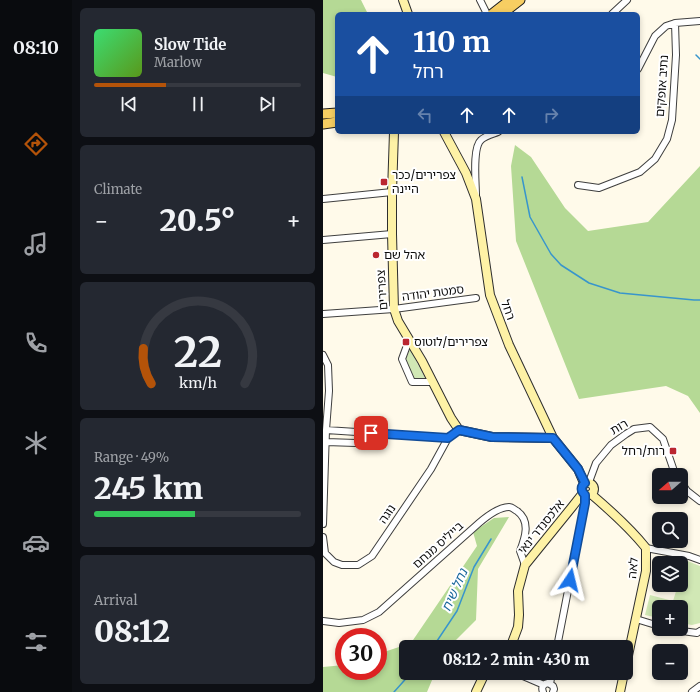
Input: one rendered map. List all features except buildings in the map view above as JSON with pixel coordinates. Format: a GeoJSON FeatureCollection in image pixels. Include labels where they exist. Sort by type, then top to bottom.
{"type":"FeatureCollection","features":[{"type":"Feature","properties":{"kind":"main road"},"geometry":{"type":"LineString","coordinates":[[495,12],[510,0]]}},
{"type":"Feature","properties":{"kind":"main road"},"geometry":{"type":"LineString","coordinates":[[505,12],[520,0]]}},
{"type":"Feature","properties":{"kind":"main road"},"geometry":{"type":"LineString","coordinates":[[323,114],[335,113]]}},
{"type":"Feature","properties":{"kind":"main road"},"geometry":{"type":"LineString","coordinates":[[323,124],[335,122]]}},
{"type":"Feature","properties":{"kind":"street"},"geometry":{"type":"LineString","coordinates":[[403,0],[407,12]]}},
{"type":"Feature","properties":{"kind":"street"},"geometry":{"type":"LineString","coordinates":[[480,0],[486,12]]}},
{"type":"Feature","properties":{"kind":"street"},"geometry":{"type":"LineString","coordinates":[[614,12],[627,0]]}},
{"type":"Feature","properties":{"kind":"street"},"geometry":{"type":"LineString","coordinates":[[640,65],[655,36],[667,26],[675,23],[700,21]]}},
{"type":"Feature","properties":{"kind":"street","name":"נתיב אופקים"},"geometry":{"type":"LineString","coordinates":[[578,185],[599,188],[640,172],[655,159],[667,139],[672,120],[676,55],[675,23]]}},
{"type":"Feature","properties":{"kind":"street","name":"צפרירים"},"geometry":{"type":"LineString","coordinates":[[394,134],[392,234],[394,309],[398,321],[459,430]]}},
{"type":"Feature","properties":{"kind":"street","name":"רחל"},"geometry":{"type":"LineString","coordinates":[[445,134],[466,173],[476,199],[490,295],[509,345],[553,438],[587,482]]}},
{"type":"Feature","properties":{"kind":"street"},"geometry":{"type":"LineString","coordinates":[[476,199],[475,153],[477,145],[484,137],[492,134]]}},
{"type":"Feature","properties":{"kind":"street"},"geometry":{"type":"LineString","coordinates":[[323,198],[392,192]]}},
{"type":"Feature","properties":{"kind":"street"},"geometry":{"type":"LineString","coordinates":[[323,240],[392,234]]}},
{"type":"Feature","properties":{"kind":"street","name":"סמטת יהודה"},"geometry":{"type":"LineString","coordinates":[[323,314],[394,309],[475,298]]}},
{"type":"Feature","properties":{"kind":"street"},"geometry":{"type":"LineString","coordinates":[[409,340],[402,359],[412,382],[433,382]]}},
{"type":"Feature","properties":{"kind":"street"},"geometry":{"type":"LineString","coordinates":[[323,355],[328,365],[329,391],[326,430],[323,524]]}},
{"type":"Feature","properties":{"kind":"street"},"geometry":{"type":"LineString","coordinates":[[323,360],[328,370]]}},
{"type":"Feature","properties":{"kind":"street","name":"רות"},"geometry":{"type":"LineString","coordinates":[[587,482],[596,463],[611,445],[634,429],[650,427],[663,439],[674,468]]}},
{"type":"Feature","properties":{"kind":"street"},"geometry":{"type":"LineString","coordinates":[[326,430],[448,438],[459,430],[492,437],[553,438]]}},
{"type":"Feature","properties":{"kind":"street"},"geometry":{"type":"LineString","coordinates":[[326,442],[356,443],[371,433]]}},
{"type":"Feature","properties":{"kind":"street","name":"נוגה"},"geometry":{"type":"LineString","coordinates":[[323,537],[325,553],[334,562],[342,565],[358,565],[372,556],[431,469],[448,438]]}},
{"type":"Feature","properties":{"kind":"street"},"geometry":{"type":"LineString","coordinates":[[558,640],[585,503],[586,494],[581,491],[581,486],[587,482]]}},
{"type":"Feature","properties":{"kind":"street"},"geometry":{"type":"LineString","coordinates":[[688,492],[700,502]]}},
{"type":"Feature","properties":{"kind":"street","name":"לאה"},"geometry":{"type":"LineString","coordinates":[[586,494],[614,514],[631,530],[646,548],[646,571],[632,640]]}},
{"type":"Feature","properties":{"kind":"street","name":"אלכסנדר ינאי"},"geometry":{"type":"LineString","coordinates":[[514,640],[518,627],[519,591],[525,565],[572,507],[586,494]]}},
{"type":"Feature","properties":{"kind":"street","name":"בייליס מנחם"},"geometry":{"type":"LineString","coordinates":[[323,621],[339,623],[363,620],[379,612],[479,523],[503,508],[512,508],[519,513],[525,522],[526,535],[520,551],[525,565]]}},
{"type":"Feature","properties":{"kind":"street"},"geometry":{"type":"LineString","coordinates":[[646,548],[689,556],[700,560]]}},
{"type":"Feature","properties":{"kind":"street"},"geometry":{"type":"LineString","coordinates":[[636,620],[652,624]]}},
{"type":"Feature","properties":{"kind":"street"},"geometry":{"type":"LineString","coordinates":[[688,632],[697,633],[700,631]]}},
{"type":"Feature","properties":{"kind":"street"},"geometry":{"type":"LineString","coordinates":[[476,692],[482,680]]}},
{"type":"Feature","properties":{"kind":"street"},"geometry":{"type":"LineString","coordinates":[[536,680],[553,686],[554,692]]}},
{"type":"Feature","properties":{"kind":"street"},"geometry":{"type":"LineString","coordinates":[[543,692],[542,689],[549,680]]}},
{"type":"Feature","properties":{"kind":"street"},"geometry":{"type":"LineString","coordinates":[[620,692],[623,680]]}},
{"type":"Feature","properties":{"kind":"street"},"geometry":{"type":"LineString","coordinates":[[693,692],[700,686]]}},
{"type":"Feature","properties":{"kind":"green space"},"geometry":{"type":"Polygon","coordinates":[[[323,0],[361,0],[367,12],[335,12],[335,76],[323,73],[323,0]]]}},
{"type":"Feature","properties":{"kind":"green space"},"geometry":{"type":"Polygon","coordinates":[[[515,145],[531,157],[565,208],[588,231],[648,222],[700,166],[700,413],[688,396],[666,386],[579,399],[516,241],[511,166],[515,145]]]}},
{"type":"Feature","properties":{"kind":"green space"},"geometry":{"type":"Polygon","coordinates":[[[410,349],[425,378],[414,378],[406,359],[410,349]]]}},
{"type":"Feature","properties":{"kind":"green space"},"geometry":{"type":"Polygon","coordinates":[[[509,517],[478,569],[476,620],[456,640],[413,640],[477,546],[473,532],[494,518],[509,517]]]}},
{"type":"Feature","properties":{"kind":"green space"},"geometry":{"type":"Polygon","coordinates":[[[688,561],[700,566],[700,623],[688,624],[688,600],[673,600],[676,592],[688,592],[688,561]]]}},
{"type":"Feature","properties":{"kind":"green space"},"geometry":{"type":"Polygon","coordinates":[[[650,595],[669,600],[652,600],[652,616],[645,615],[650,595]]]}},
{"type":"Feature","properties":{"kind":"green space"},"geometry":{"type":"Polygon","coordinates":[[[399,647],[399,680],[432,680],[427,692],[323,692],[323,667],[335,666],[335,680],[387,680],[387,651],[399,647]]]}},
{"type":"Feature","properties":{"kind":"waterway"},"geometry":{"type":"LineString","coordinates":[[696,55],[700,59]]}},
{"type":"Feature","properties":{"kind":"waterway"},"geometry":{"type":"LineString","coordinates":[[522,177],[530,217],[551,254],[561,265],[589,283],[620,293],[700,300]]}},
{"type":"Feature","properties":{"kind":"waterway","name":"נחל שיח"},"geometry":{"type":"LineString","coordinates":[[438,640],[457,611],[474,567],[491,539]]}},
{"type":"Feature","properties":{"kind":"waterway","name":"נחל שיח"},"geometry":{"type":"LineString","coordinates":[[394,692],[405,680]]}},
{"type":"Feature","properties":{"kind":"place","name":"צפרירים/ככר היינה"},"geometry":{"type":"Point","coordinates":[384,182]}},
{"type":"Feature","properties":{"kind":"place","name":"אהל שם"},"geometry":{"type":"Point","coordinates":[376,255]}},
{"type":"Feature","properties":{"kind":"place","name":"צפרירים/לוטוס"},"geometry":{"type":"Point","coordinates":[406,342]}},
{"type":"Feature","properties":{"kind":"place","name":"רות/רחל"},"geometry":{"type":"Point","coordinates":[673,451]}},
{"type":"Feature","properties":{"kind":"route"},"geometry":{"type":"LineString","coordinates":[[371,433],[448,438],[459,430],[492,437],[553,438],[578,469],[585,483],[581,486],[581,491],[585,495],[585,503],[570,580]]}}]}
